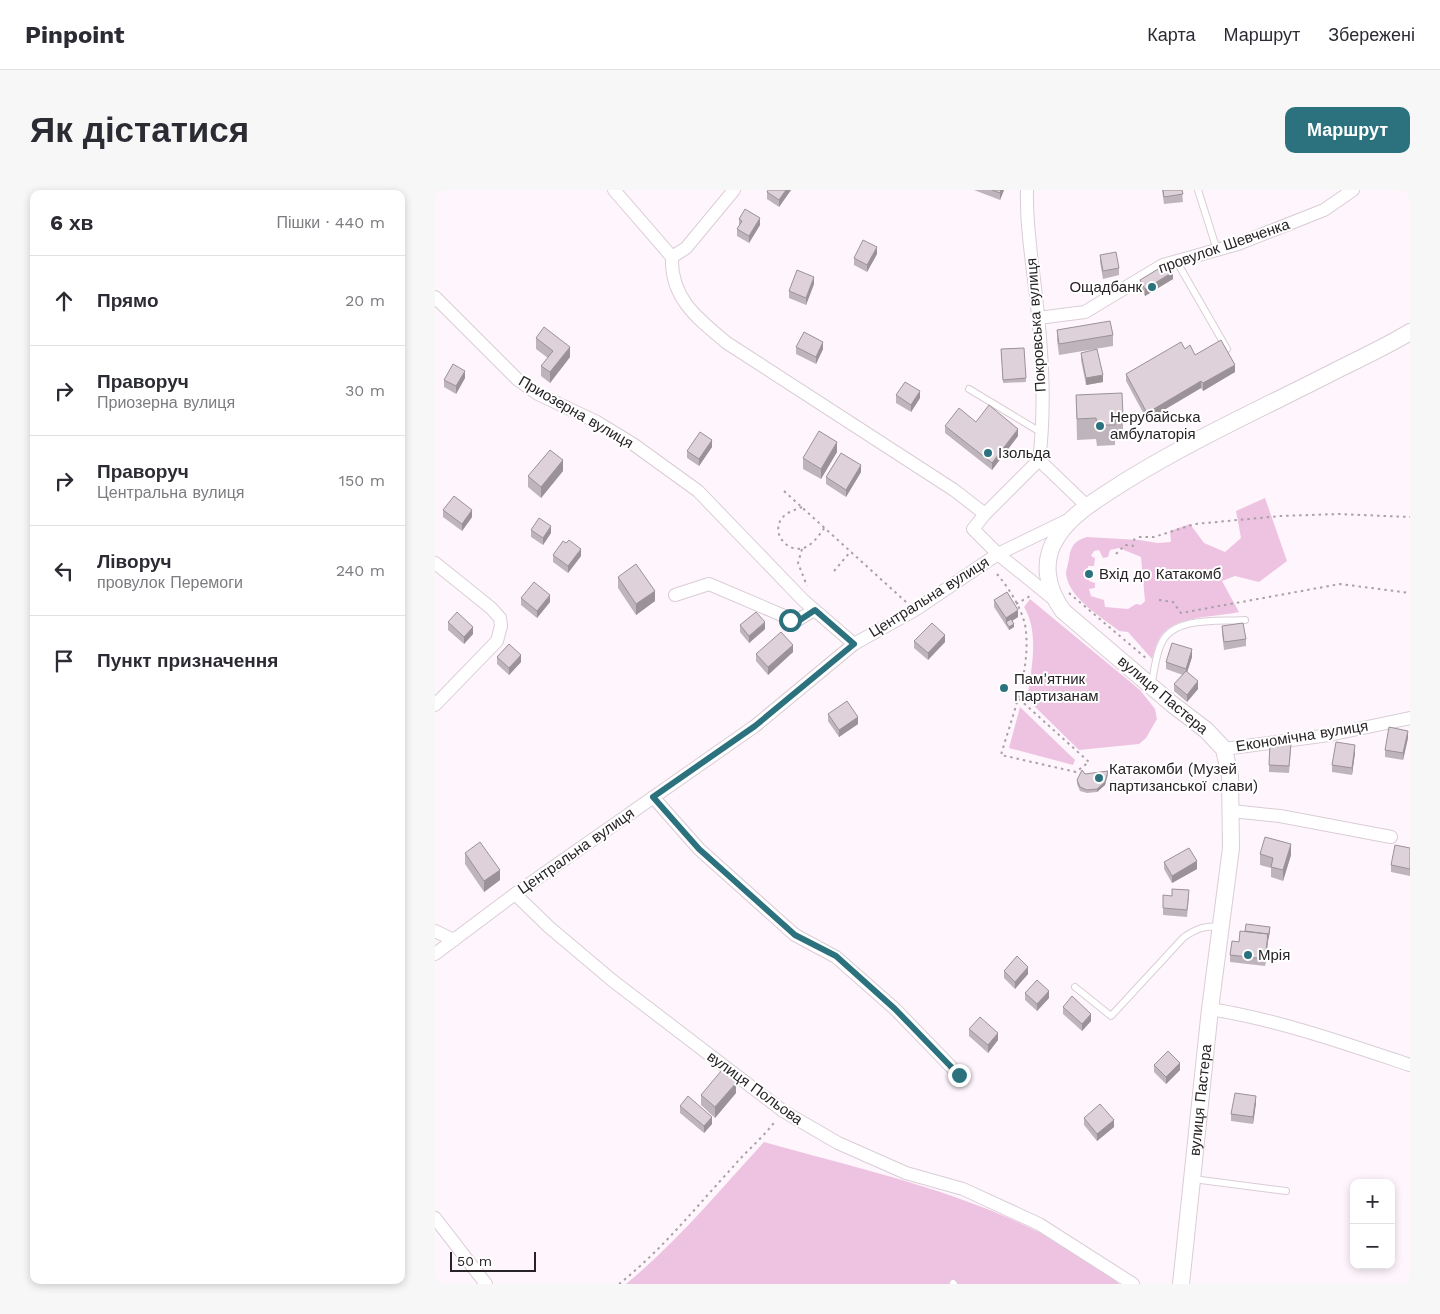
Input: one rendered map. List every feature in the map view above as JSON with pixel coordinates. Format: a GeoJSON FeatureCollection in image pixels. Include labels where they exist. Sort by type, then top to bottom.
{"type":"FeatureCollection","features":[{"type":"Feature","properties":{"kind":"street"},"geometry":{"type":"LineString","coordinates":[[614,190],[672,257],[671,273],[678,292],[696,317],[727,343],[954,490],[985,514]]}},
{"type":"Feature","properties":{"kind":"street"},"geometry":{"type":"LineString","coordinates":[[672,257],[686,248],[734,190]]}},
{"type":"Feature","properties":{"kind":"street","name":"Покровська вулиця"},"geometry":{"type":"LineString","coordinates":[[1027,190],[1027,210],[1038,318],[1042,433],[1039,460]]}},
{"type":"Feature","properties":{"kind":"street","name":"провулок Шевченка"},"geometry":{"type":"LineString","coordinates":[[1038,318],[1085,312],[1163,265],[1217,250],[1324,210],[1353,190]]}},
{"type":"Feature","properties":{"kind":"street","name":"Приозерна вулиця"},"geometry":{"type":"LineString","coordinates":[[435,297],[517,379],[538,394],[612,431],[697,492],[815,610],[854,644]]}},
{"type":"Feature","properties":{"kind":"street","name":"вулиця Пастера"},"geometry":{"type":"LineString","coordinates":[[1181,1284],[1210,1009],[1231,848],[1232,811],[1230,776],[1224,749],[1206,730],[1063,611],[1056,601],[1047,576],[1050,550],[1057,536],[1081,512],[1171,455],[1410,332]]}},
{"type":"Feature","properties":{"kind":"street"},"geometry":{"type":"LineString","coordinates":[[1056,601],[998,554],[973,530],[985,514],[1039,460],[1081,512]]}},
{"type":"Feature","properties":{"kind":"street","name":"Центральна вулиця"},"geometry":{"type":"LineString","coordinates":[[435,954],[515,894],[755,726],[854,644],[915,610],[998,554],[1081,512]]}},
{"type":"Feature","properties":{"kind":"street"},"geometry":{"type":"LineString","coordinates":[[435,563],[491,608],[500,618],[501,626],[497,641],[435,705]]}},
{"type":"Feature","properties":{"kind":"street"},"geometry":{"type":"LineString","coordinates":[[675,595],[709,584],[796,621],[815,610]]}},
{"type":"Feature","properties":{"kind":"street","name":"Економічна вулиця"},"geometry":{"type":"LineString","coordinates":[[1224,749],[1329,735],[1410,718]]}},
{"type":"Feature","properties":{"kind":"street"},"geometry":{"type":"LineString","coordinates":[[653,797],[699,849],[795,935],[836,956],[895,1009],[959,1075]]}},
{"type":"Feature","properties":{"kind":"street"},"geometry":{"type":"LineString","coordinates":[[1232,811],[1280,816],[1391,837]]}},
{"type":"Feature","properties":{"kind":"street","name":"вулиця Польова"},"geometry":{"type":"LineString","coordinates":[[515,894],[549,927],[613,981],[783,1111],[838,1143],[906,1173],[963,1189],[1039,1224],[1133,1284]]}},
{"type":"Feature","properties":{"kind":"street"},"geometry":{"type":"LineString","coordinates":[[435,931],[453,940]]}},
{"type":"Feature","properties":{"kind":"street"},"geometry":{"type":"LineString","coordinates":[[1210,1009],[1249,1015],[1325,1036],[1410,1065]]}},
{"type":"Feature","properties":{"kind":"street"},"geometry":{"type":"LineString","coordinates":[[435,1218],[486,1284]]}},
{"type":"Feature","properties":{"kind":"lane"},"geometry":{"type":"LineString","coordinates":[[1199,190],[1217,250]]}},
{"type":"Feature","properties":{"kind":"lane"},"geometry":{"type":"LineString","coordinates":[[1177,262],[1227,349]]}},
{"type":"Feature","properties":{"kind":"lane"},"geometry":{"type":"LineString","coordinates":[[969,389],[1042,433]]}},
{"type":"Feature","properties":{"kind":"lane"},"geometry":{"type":"LineString","coordinates":[[1151,686],[1161,643],[1169,632],[1179,627],[1245,620]]}},
{"type":"Feature","properties":{"kind":"lane"},"geometry":{"type":"LineString","coordinates":[[1075,987],[1111,1016],[1184,937],[1199,928],[1211,925],[1220,927]]}},
{"type":"Feature","properties":{"kind":"lane"},"geometry":{"type":"LineString","coordinates":[[1192,1179],[1286,1191]]}},
{"type":"Feature","properties":{"kind":"path"},"geometry":{"type":"LineString","coordinates":[[784,491],[915,610]]}},
{"type":"Feature","properties":{"kind":"path"},"geometry":{"type":"LineString","coordinates":[[802,507],[789,512],[781,519],[778,532],[780,538],[789,547],[802,549],[813,542],[825,527]]}},
{"type":"Feature","properties":{"kind":"path"},"geometry":{"type":"LineString","coordinates":[[1139,537],[1154,537],[1195,524],[1281,516],[1338,514],[1410,517]]}},
{"type":"Feature","properties":{"kind":"path"},"geometry":{"type":"LineString","coordinates":[[1116,554],[1125,545],[1133,546],[1135,536]]}},
{"type":"Feature","properties":{"kind":"path"},"geometry":{"type":"LineString","coordinates":[[802,549],[798,563],[808,588]]}},
{"type":"Feature","properties":{"kind":"path"},"geometry":{"type":"LineString","coordinates":[[834,571],[851,552]]}},
{"type":"Feature","properties":{"kind":"path"},"geometry":{"type":"LineString","coordinates":[[997,574],[1016,604],[1027,630],[1027,660],[1001,755],[1075,772],[1089,762],[1017,697]]}},
{"type":"Feature","properties":{"kind":"path"},"geometry":{"type":"LineString","coordinates":[[1159,600],[1173,602],[1181,613],[1340,584],[1410,593]]}},
{"type":"Feature","properties":{"kind":"path"},"geometry":{"type":"LineString","coordinates":[[1065,587],[1089,611],[1126,640],[1156,668]]}},
{"type":"Feature","properties":{"kind":"path"},"geometry":{"type":"LineString","coordinates":[[1016,604],[1030,596]]}},
{"type":"Feature","properties":{"kind":"path"},"geometry":{"type":"LineString","coordinates":[[619,1284],[651,1257],[696,1210],[732,1167],[763,1137],[783,1111]]}},
{"type":"Feature","properties":{"kind":"shaded area"},"geometry":{"type":"Polygon","coordinates":[[[1265,498],[1287,561],[1259,582],[1235,576],[1222,581],[1239,612],[1194,619],[1172,626],[1164,632],[1158,641],[1152,659],[1128,632],[1119,631],[1087,607],[1068,583],[1066,572],[1071,551],[1076,542],[1087,537],[1158,543],[1171,542],[1170,531],[1190,524],[1204,543],[1225,552],[1241,538],[1236,511],[1265,498]],[[1119,548],[1110,550],[1108,557],[1103,558],[1099,550],[1094,551],[1091,556],[1095,558],[1094,566],[1088,566],[1089,581],[1095,583],[1095,588],[1089,589],[1091,596],[1104,600],[1105,607],[1128,609],[1136,604],[1141,605],[1145,601],[1141,557],[1119,548]]]}},
{"type":"Feature","properties":{"kind":"shaded area"},"geometry":{"type":"Polygon","coordinates":[[[1030,599],[1140,690],[1155,709],[1157,719],[1146,738],[1139,744],[1079,750],[1027,699],[1033,640],[1029,617],[1024,607],[1030,599]]]}},
{"type":"Feature","properties":{"kind":"shaded area"},"geometry":{"type":"Polygon","coordinates":[[[1020,707],[1075,760],[1073,765],[1009,748],[1020,707]]]}},
{"type":"Feature","properties":{"kind":"shaded area"},"geometry":{"type":"Polygon","coordinates":[[[764,1142],[919,1185],[994,1212],[1031,1228],[1066,1247],[1119,1284],[626,1284],[663,1251],[764,1142]]]}},
{"type":"Feature","properties":{"kind":"building"},"geometry":{"type":"Polygon","coordinates":[[[768,190],[786,190],[779,200],[767,192],[768,190]]]}},
{"type":"Feature","properties":{"kind":"building"},"geometry":{"type":"Polygon","coordinates":[[[1163,190],[1182,190],[1183,194],[1164,197],[1163,190]]]}},
{"type":"Feature","properties":{"kind":"building"},"geometry":{"type":"Polygon","coordinates":[[[745,209],[760,218],[749,236],[737,229],[742,221],[739,219],[745,209]]]}},
{"type":"Feature","properties":{"kind":"building"},"geometry":{"type":"Polygon","coordinates":[[[863,240],[877,247],[867,265],[854,258],[863,240]]]}},
{"type":"Feature","properties":{"kind":"building"},"geometry":{"type":"Polygon","coordinates":[[[1116,252],[1119,268],[1103,271],[1100,255],[1116,252]]]}},
{"type":"Feature","properties":{"kind":"building"},"geometry":{"type":"Polygon","coordinates":[[[1168,263],[1173,272],[1145,289],[1140,280],[1168,263]]]}},
{"type":"Feature","properties":{"kind":"building"},"geometry":{"type":"Polygon","coordinates":[[[797,270],[814,277],[806,298],[789,291],[797,270]]]}},
{"type":"Feature","properties":{"kind":"building"},"geometry":{"type":"Polygon","coordinates":[[[1110,321],[1113,335],[1059,344],[1057,330],[1110,321]]]}},
{"type":"Feature","properties":{"kind":"building"},"geometry":{"type":"Polygon","coordinates":[[[544,327],[570,347],[550,372],[541,366],[553,351],[536,338],[544,327]]]}},
{"type":"Feature","properties":{"kind":"building"},"geometry":{"type":"Polygon","coordinates":[[[804,332],[823,342],[816,357],[796,347],[804,332]]]}},
{"type":"Feature","properties":{"kind":"building"},"geometry":{"type":"Polygon","coordinates":[[[1221,340],[1235,365],[1203,383],[1201,381],[1147,413],[1126,374],[1181,342],[1185,349],[1190,345],[1195,355],[1221,340]]]}},
{"type":"Feature","properties":{"kind":"building"},"geometry":{"type":"Polygon","coordinates":[[[1024,348],[1026,378],[1003,380],[1001,349],[1024,348]]]}},
{"type":"Feature","properties":{"kind":"building"},"geometry":{"type":"Polygon","coordinates":[[[1097,349],[1103,375],[1086,378],[1081,353],[1097,349]]]}},
{"type":"Feature","properties":{"kind":"building"},"geometry":{"type":"Polygon","coordinates":[[[453,364],[465,371],[456,386],[444,380],[453,364]]]}},
{"type":"Feature","properties":{"kind":"building"},"geometry":{"type":"Polygon","coordinates":[[[905,382],[920,391],[911,405],[896,395],[905,382]]]}},
{"type":"Feature","properties":{"kind":"building"},"geometry":{"type":"Polygon","coordinates":[[[1122,393],[1123,416],[1115,416],[1115,425],[1097,425],[1096,418],[1077,419],[1076,395],[1122,393]]]}},
{"type":"Feature","properties":{"kind":"building","name":"Ізольда"},"geometry":{"type":"Polygon","coordinates":[[[989,405],[1018,429],[992,463],[945,426],[959,408],[976,422],[989,405]]]}},
{"type":"Feature","properties":{"kind":"building"},"geometry":{"type":"Polygon","coordinates":[[[819,431],[837,442],[821,469],[803,458],[819,431]]]}},
{"type":"Feature","properties":{"kind":"building"},"geometry":{"type":"Polygon","coordinates":[[[700,432],[712,440],[699,459],[687,451],[700,432]]]}},
{"type":"Feature","properties":{"kind":"building"},"geometry":{"type":"Polygon","coordinates":[[[550,450],[563,460],[541,487],[528,476],[550,450]]]}},
{"type":"Feature","properties":{"kind":"building"},"geometry":{"type":"Polygon","coordinates":[[[841,453],[861,465],[846,490],[826,477],[841,453]]]}},
{"type":"Feature","properties":{"kind":"building"},"geometry":{"type":"Polygon","coordinates":[[[454,496],[472,510],[462,524],[443,510],[454,496]]]}},
{"type":"Feature","properties":{"kind":"building"},"geometry":{"type":"Polygon","coordinates":[[[539,518],[551,526],[543,538],[531,530],[539,518]]]}},
{"type":"Feature","properties":{"kind":"building"},"geometry":{"type":"Polygon","coordinates":[[[569,540],[581,549],[568,566],[553,555],[563,541],[566,543],[569,540]]]}},
{"type":"Feature","properties":{"kind":"building"},"geometry":{"type":"Polygon","coordinates":[[[636,564],[655,591],[636,604],[618,577],[636,564]]]}},
{"type":"Feature","properties":{"kind":"building"},"geometry":{"type":"Polygon","coordinates":[[[534,582],[550,595],[537,611],[521,598],[534,582]]]}},
{"type":"Feature","properties":{"kind":"building"},"geometry":{"type":"Polygon","coordinates":[[[1007,592],[1018,610],[1006,618],[994,600],[1007,592]]]}},
{"type":"Feature","properties":{"kind":"building"},"geometry":{"type":"Polygon","coordinates":[[[457,612],[473,627],[464,637],[448,622],[457,612]]]}},
{"type":"Feature","properties":{"kind":"building"},"geometry":{"type":"Polygon","coordinates":[[[756,612],[765,622],[749,636],[740,625],[756,612]]]}},
{"type":"Feature","properties":{"kind":"building"},"geometry":{"type":"Polygon","coordinates":[[[1011,619],[1014,624],[1009,627],[1006,622],[1011,619]]]}},
{"type":"Feature","properties":{"kind":"building"},"geometry":{"type":"Polygon","coordinates":[[[932,623],[945,635],[928,653],[914,641],[932,623]]]}},
{"type":"Feature","properties":{"kind":"building"},"geometry":{"type":"Polygon","coordinates":[[[1243,623],[1246,639],[1224,642],[1222,626],[1243,623]]]}},
{"type":"Feature","properties":{"kind":"building"},"geometry":{"type":"Polygon","coordinates":[[[781,632],[793,645],[768,667],[756,654],[781,632]]]}},
{"type":"Feature","properties":{"kind":"building"},"geometry":{"type":"Polygon","coordinates":[[[1172,643],[1192,649],[1186,669],[1166,662],[1172,643]]]}},
{"type":"Feature","properties":{"kind":"building"},"geometry":{"type":"Polygon","coordinates":[[[509,644],[521,655],[509,668],[497,657],[509,644]]]}},
{"type":"Feature","properties":{"kind":"building"},"geometry":{"type":"Polygon","coordinates":[[[1186,671],[1198,681],[1187,695],[1174,684],[1186,671]]]}},
{"type":"Feature","properties":{"kind":"building"},"geometry":{"type":"Polygon","coordinates":[[[847,701],[858,717],[839,730],[828,714],[847,701]]]}},
{"type":"Feature","properties":{"kind":"building"},"geometry":{"type":"Polygon","coordinates":[[[1389,727],[1408,731],[1403,753],[1385,750],[1389,727]]]}},
{"type":"Feature","properties":{"kind":"building"},"geometry":{"type":"Polygon","coordinates":[[[1270,742],[1291,743],[1289,766],[1269,765],[1270,742]]]}},
{"type":"Feature","properties":{"kind":"building"},"geometry":{"type":"Polygon","coordinates":[[[1336,742],[1355,745],[1352,768],[1332,765],[1336,742]]]}},
{"type":"Feature","properties":{"kind":"building"},"geometry":{"type":"Polygon","coordinates":[[[1082,770],[1085,774],[1108,771],[1105,782],[1097,789],[1087,790],[1080,787],[1077,780],[1082,770]]]}},
{"type":"Feature","properties":{"kind":"building"},"geometry":{"type":"Polygon","coordinates":[[[1265,837],[1291,844],[1283,870],[1271,867],[1273,858],[1260,854],[1265,837]]]}},
{"type":"Feature","properties":{"kind":"building"},"geometry":{"type":"Polygon","coordinates":[[[480,842],[500,870],[484,881],[465,853],[480,842]]]}},
{"type":"Feature","properties":{"kind":"building"},"geometry":{"type":"Polygon","coordinates":[[[1395,845],[1410,848],[1410,869],[1391,865],[1395,845]]]}},
{"type":"Feature","properties":{"kind":"building"},"geometry":{"type":"Polygon","coordinates":[[[1189,848],[1197,861],[1172,876],[1164,862],[1189,848]]]}},
{"type":"Feature","properties":{"kind":"building"},"geometry":{"type":"Polygon","coordinates":[[[1172,889],[1189,890],[1187,910],[1163,908],[1163,895],[1172,896],[1172,889]]]}},
{"type":"Feature","properties":{"kind":"building"},"geometry":{"type":"Polygon","coordinates":[[[1246,924],[1270,927],[1268,938],[1268,934],[1245,931],[1246,924]]]}},
{"type":"Feature","properties":{"kind":"building","name":"Мрія"},"geometry":{"type":"Polygon","coordinates":[[[1240,931],[1268,934],[1265,959],[1230,955],[1232,941],[1239,942],[1240,931]]]}},
{"type":"Feature","properties":{"kind":"building"},"geometry":{"type":"Polygon","coordinates":[[[1017,956],[1028,967],[1015,982],[1004,971],[1017,956]]]}},
{"type":"Feature","properties":{"kind":"building"},"geometry":{"type":"Polygon","coordinates":[[[1037,980],[1049,991],[1037,1004],[1025,993],[1037,980]]]}},
{"type":"Feature","properties":{"kind":"building"},"geometry":{"type":"Polygon","coordinates":[[[1072,996],[1091,1014],[1082,1024],[1063,1007],[1072,996]]]}},
{"type":"Feature","properties":{"kind":"building"},"geometry":{"type":"Polygon","coordinates":[[[980,1017],[998,1033],[988,1045],[969,1029],[980,1017]]]}},
{"type":"Feature","properties":{"kind":"building"},"geometry":{"type":"Polygon","coordinates":[[[1168,1051],[1180,1063],[1166,1077],[1154,1065],[1168,1051]]]}},
{"type":"Feature","properties":{"kind":"building"},"geometry":{"type":"Polygon","coordinates":[[[722,1070],[736,1083],[715,1107],[701,1095],[722,1070]]]}},
{"type":"Feature","properties":{"kind":"building"},"geometry":{"type":"Polygon","coordinates":[[[1235,1093],[1256,1096],[1253,1117],[1231,1114],[1235,1093]]]}},
{"type":"Feature","properties":{"kind":"building"},"geometry":{"type":"Polygon","coordinates":[[[688,1096],[712,1117],[704,1126],[680,1106],[688,1096]]]}},
{"type":"Feature","properties":{"kind":"building"},"geometry":{"type":"Polygon","coordinates":[[[1100,1104],[1114,1120],[1097,1134],[1084,1118],[1100,1104]]]}},
{"type":"Feature","properties":{"kind":"place","name":"Ощадбанк"},"geometry":{"type":"Point","coordinates":[1152,287]}},
{"type":"Feature","properties":{"kind":"place","name":"Нерубайська амбулаторія"},"geometry":{"type":"Point","coordinates":[1100,426]}},
{"type":"Feature","properties":{"kind":"place","name":"Ізольда"},"geometry":{"type":"Point","coordinates":[988,453]}},
{"type":"Feature","properties":{"kind":"place","name":"Вхід до Катакомб"},"geometry":{"type":"Point","coordinates":[1089,574]}},
{"type":"Feature","properties":{"kind":"place","name":"Пам'ятник Партизанам"},"geometry":{"type":"Point","coordinates":[1004,688]}},
{"type":"Feature","properties":{"kind":"place","name":"Катакомби (Музей партизанської слави)"},"geometry":{"type":"Point","coordinates":[1099,778]}},
{"type":"Feature","properties":{"kind":"place","name":"Мрія"},"geometry":{"type":"Point","coordinates":[1248,955]}},
{"type":"Feature","properties":{"kind":"route"},"geometry":{"type":"LineString","coordinates":[[790,620],[800,620],[815,610],[854,644],[755,726],[653,797],[699,849],[795,935],[836,956],[895,1009],[959,1075]]}}]}
